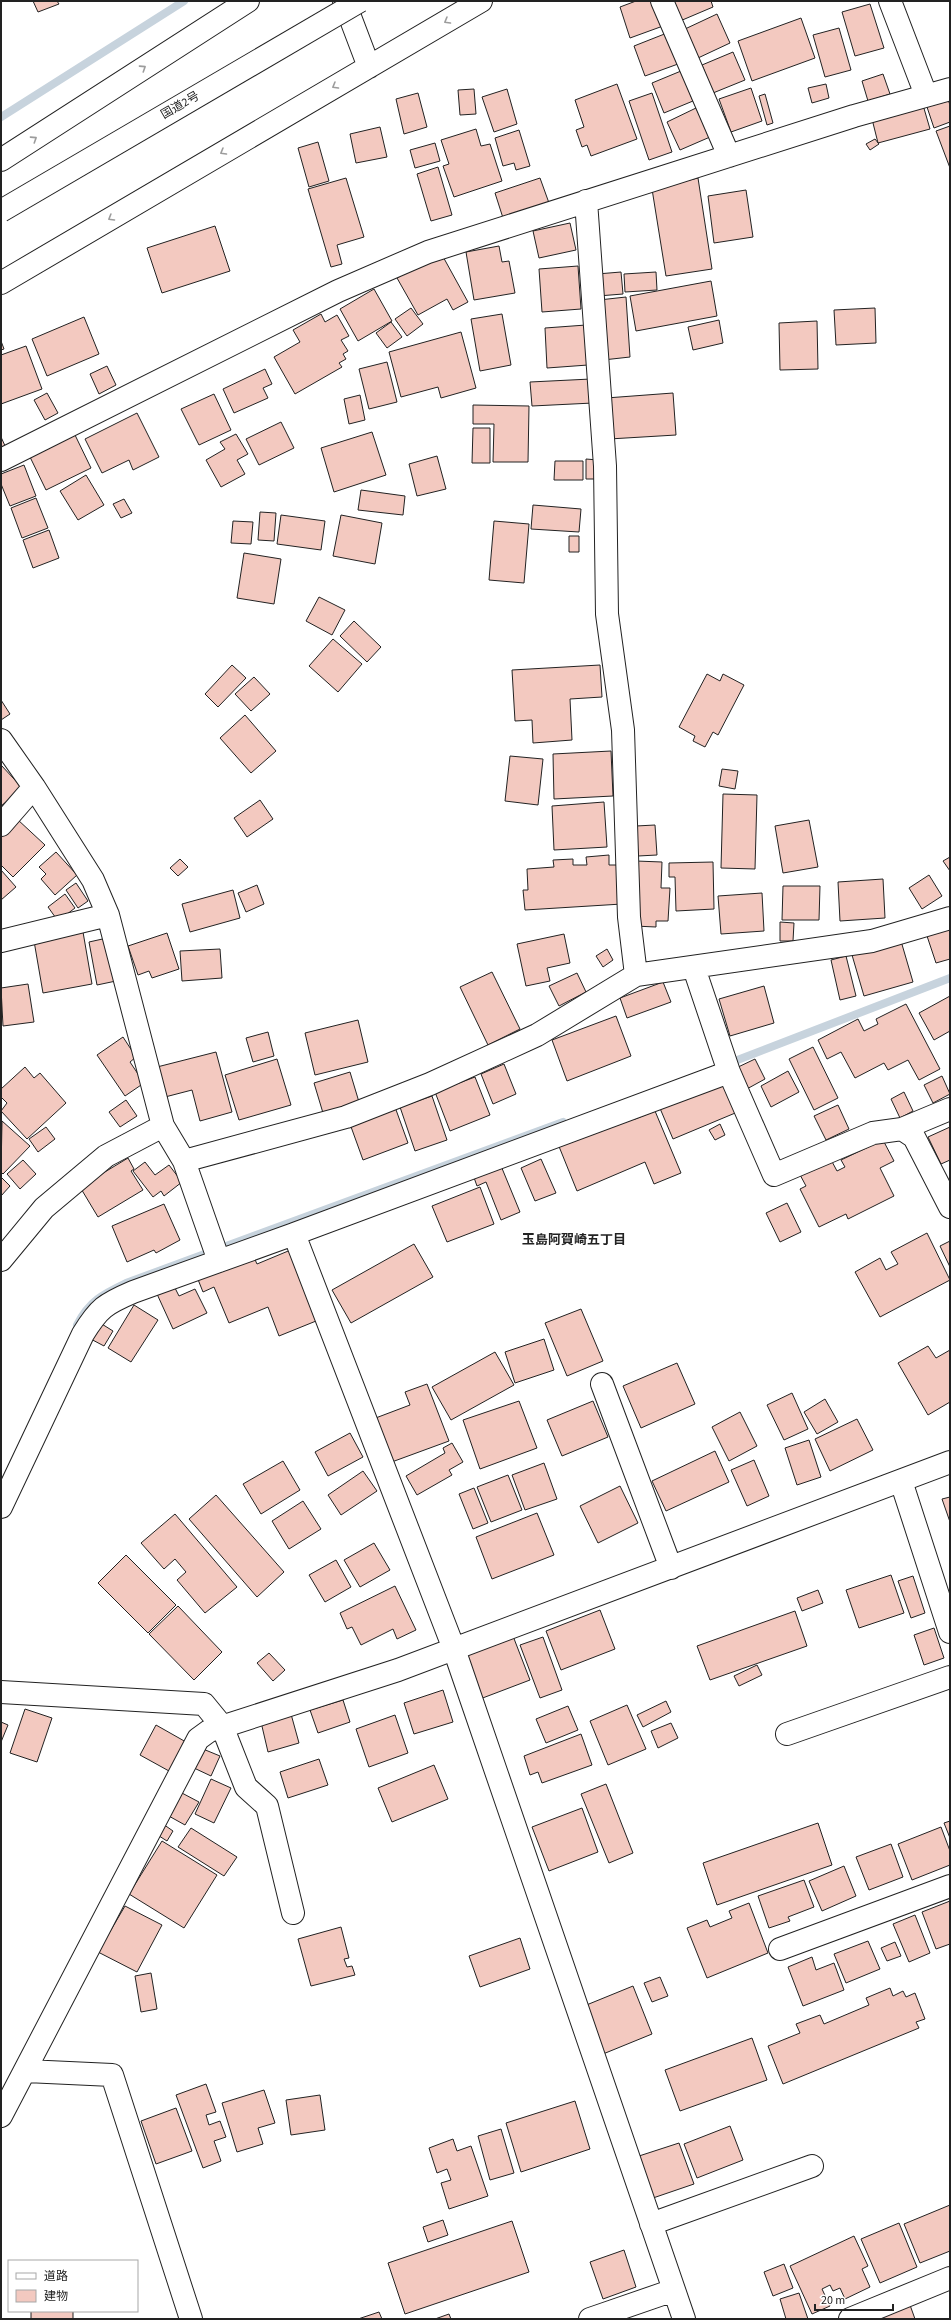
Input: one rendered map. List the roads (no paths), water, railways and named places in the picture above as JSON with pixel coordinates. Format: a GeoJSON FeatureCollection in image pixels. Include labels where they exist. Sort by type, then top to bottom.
{"type":"FeatureCollection","features":[{"type":"Feature","properties":{"kind":"main road"},"geometry":{"type":"LineString","coordinates":[[1,160],[248,1]]}},
{"type":"Feature","properties":{"kind":"main road"},"geometry":{"type":"LineString","coordinates":[[344,1],[369,67]]}},
{"type":"Feature","properties":{"kind":"main road","name":"国道2号"},"geometry":{"type":"LineString","coordinates":[[1,211],[360,1]]}},
{"type":"Feature","properties":{"kind":"main road"},"geometry":{"type":"LineString","coordinates":[[1,283],[481,1]]}},
{"type":"Feature","properties":{"kind":"main road"},"geometry":{"type":"LineString","coordinates":[[662,1],[729,156]]}},
{"type":"Feature","properties":{"kind":"main road"},"geometry":{"type":"LineString","coordinates":[[890,1],[926,95]]}},
{"type":"Feature","properties":{"kind":"main road"},"geometry":{"type":"LineString","coordinates":[[1,460],[338,291],[428,252],[854,116],[950,89]]}},
{"type":"Feature","properties":{"kind":"main road"},"geometry":{"type":"LineString","coordinates":[[586,201],[605,466],[607,614],[623,730],[629,917],[636,975]]}},
{"type":"Feature","properties":{"kind":"main road"},"geometry":{"type":"LineString","coordinates":[[1,740],[34,787],[93,880],[108,915],[164,1126],[184,1161],[216,1254]]}},
{"type":"Feature","properties":{"kind":"main road"},"geometry":{"type":"LineString","coordinates":[[1,826],[34,787]]}},
{"type":"Feature","properties":{"kind":"main road"},"geometry":{"type":"LineString","coordinates":[[1,941],[108,915]]}},
{"type":"Feature","properties":{"kind":"main road"},"geometry":{"type":"LineString","coordinates":[[184,1161],[346,1117],[430,1084],[537,1034],[636,975],[694,968],[872,941],[950,918]]}},
{"type":"Feature","properties":{"kind":"main road"},"geometry":{"type":"LineString","coordinates":[[694,968],[729,1072],[774,1175],[873,1133],[902,1129],[950,1109]]}},
{"type":"Feature","properties":{"kind":"main road"},"geometry":{"type":"LineString","coordinates":[[1,1507],[83,1334],[96,1314],[109,1302],[216,1254],[294,1234],[729,1072]]}},
{"type":"Feature","properties":{"kind":"main road"},"geometry":{"type":"LineString","coordinates":[[1,1260],[44,1208],[106,1156],[164,1126]]}},
{"type":"Feature","properties":{"kind":"main road"},"geometry":{"type":"LineString","coordinates":[[902,1129],[914,1137],[950,1207]]}},
{"type":"Feature","properties":{"kind":"main road"},"geometry":{"type":"LineString","coordinates":[[294,1234],[454,1650],[684,2319]]}},
{"type":"Feature","properties":{"kind":"main road"},"geometry":{"type":"LineString","coordinates":[[602,1384],[671,1568]]}},
{"type":"Feature","properties":{"kind":"main road"},"geometry":{"type":"LineString","coordinates":[[1,2116],[26,2071],[198,1739],[209,1731],[454,1650],[950,1462]]}},
{"type":"Feature","properties":{"kind":"main road"},"geometry":{"type":"LineString","coordinates":[[901,1481],[950,1632]]}},
{"type":"Feature","properties":{"kind":"main road"},"geometry":{"type":"LineString","coordinates":[[787,1734],[950,1677]]}},
{"type":"Feature","properties":{"kind":"main road"},"geometry":{"type":"LineString","coordinates":[[1,1692],[204,1704],[222,1726],[246,1787],[267,1806],[293,1913]]}},
{"type":"Feature","properties":{"kind":"main road"},"geometry":{"type":"LineString","coordinates":[[780,1949],[950,1886]]}},
{"type":"Feature","properties":{"kind":"main road"},"geometry":{"type":"LineString","coordinates":[[26,2071],[112,2075],[191,2319]]}},
{"type":"Feature","properties":{"kind":"main road"},"geometry":{"type":"LineString","coordinates":[[651,2224],[812,2166]]}},
{"type":"Feature","properties":{"kind":"main road"},"geometry":{"type":"LineString","coordinates":[[850,2319],[950,2278]]}},
{"type":"Feature","properties":{"kind":"main road"},"geometry":{"type":"LineString","coordinates":[[590,2319],[674,2290]]}},
{"type":"Feature","properties":{"kind":"waterway"},"geometry":{"type":"LineString","coordinates":[[1,117],[184,1]]}},
{"type":"Feature","properties":{"kind":"waterway"},"geometry":{"type":"LineString","coordinates":[[727,1064],[950,978]]}},
{"type":"Feature","properties":{"kind":"waterway"},"geometry":{"type":"LineString","coordinates":[[77,1325],[86,1310],[97,1299],[126,1283],[563,1122]]}},
{"type":"Feature","properties":{"kind":"district","name":"玉島阿賀崎五丁目"},"geometry":{"type":"Point","coordinates":[574,1239]}}]}
